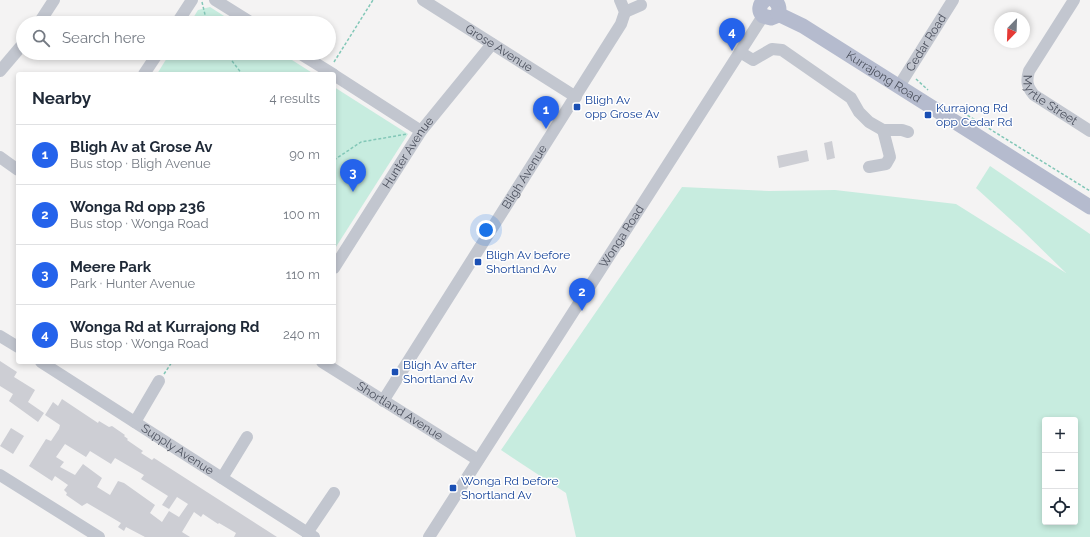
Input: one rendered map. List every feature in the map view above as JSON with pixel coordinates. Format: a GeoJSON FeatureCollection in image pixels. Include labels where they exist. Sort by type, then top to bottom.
{"type":"FeatureCollection","features":[{"type":"Feature","properties":{"kind":"main road","name":"Kurrajong Road"},"geometry":{"type":"LineString","coordinates":[[767,5],[899,86],[1090,207]]}},
{"type":"Feature","properties":{"kind":"street"},"geometry":{"type":"LineString","coordinates":[[44,16],[54,0]]}},
{"type":"Feature","properties":{"kind":"street"},"geometry":{"type":"LineString","coordinates":[[182,16],[192,0]]}},
{"type":"Feature","properties":{"kind":"street"},"geometry":{"type":"LineString","coordinates":[[215,0],[241,16]]}},
{"type":"Feature","properties":{"kind":"street","name":"Grose Avenue"},"geometry":{"type":"LineString","coordinates":[[423,0],[576,97]]}},
{"type":"Feature","properties":{"kind":"street"},"geometry":{"type":"LineString","coordinates":[[620,0],[625,12],[641,5]]}},
{"type":"Feature","properties":{"kind":"street","name":"Cedar Road"},"geometry":{"type":"LineString","coordinates":[[899,86],[953,0]]}},
{"type":"Feature","properties":{"kind":"street","name":"Myrtle Street"},"geometry":{"type":"LineString","coordinates":[[1074,0],[1029,71],[1026,81],[1029,89],[1034,95],[1090,131]]}},
{"type":"Feature","properties":{"kind":"street","name":"Wonga Road"},"geometry":{"type":"LineString","coordinates":[[429,537],[740,52],[767,5]]}},
{"type":"Feature","properties":{"kind":"street","name":"Bligh Avenue"},"geometry":{"type":"LineString","coordinates":[[383,401],[576,97],[621,24],[625,12]]}},
{"type":"Feature","properties":{"kind":"street","name":"Hunter Avenue"},"geometry":{"type":"LineString","coordinates":[[336,265],[421,131],[492,44]]}},
{"type":"Feature","properties":{"kind":"street"},"geometry":{"type":"LineString","coordinates":[[740,52],[753,60],[772,49],[782,50],[851,98],[862,116],[883,130],[902,130],[908,132]]}},
{"type":"Feature","properties":{"kind":"street"},"geometry":{"type":"LineString","coordinates":[[0,71],[16,52]]}},
{"type":"Feature","properties":{"kind":"street"},"geometry":{"type":"LineString","coordinates":[[145,72],[153,60]]}},
{"type":"Feature","properties":{"kind":"street"},"geometry":{"type":"LineString","coordinates":[[312,60],[333,71]]}},
{"type":"Feature","properties":{"kind":"street"},"geometry":{"type":"LineString","coordinates":[[336,73],[421,131]]}},
{"type":"Feature","properties":{"kind":"street"},"geometry":{"type":"LineString","coordinates":[[869,167],[886,164],[890,157],[883,130]]}},
{"type":"Feature","properties":{"kind":"street"},"geometry":{"type":"LineString","coordinates":[[0,157],[16,169]]}},
{"type":"Feature","properties":{"kind":"street"},"geometry":{"type":"LineString","coordinates":[[0,336],[16,346]]}},
{"type":"Feature","properties":{"kind":"street","name":"Supply Avenue"},"geometry":{"type":"LineString","coordinates":[[48,364],[135,422],[311,535]]}},
{"type":"Feature","properties":{"kind":"street","name":"Shortland Avenue"},"geometry":{"type":"LineString","coordinates":[[325,364],[478,460]]}},
{"type":"Feature","properties":{"kind":"street"},"geometry":{"type":"LineString","coordinates":[[135,422],[160,382]]}},
{"type":"Feature","properties":{"kind":"street"},"geometry":{"type":"LineString","coordinates":[[222,478],[247,437]]}},
{"type":"Feature","properties":{"kind":"street"},"geometry":{"type":"LineString","coordinates":[[0,475],[99,537]]}},
{"type":"Feature","properties":{"kind":"street"},"geometry":{"type":"LineString","coordinates":[[311,535],[334,493]]}},
{"type":"Feature","properties":{"kind":"path"},"geometry":{"type":"LineString","coordinates":[[202,0],[205,16]]}},
{"type":"Feature","properties":{"kind":"path"},"geometry":{"type":"LineString","coordinates":[[333,71],[373,0]]}},
{"type":"Feature","properties":{"kind":"path"},"geometry":{"type":"LineString","coordinates":[[231,60],[240,72]]}},
{"type":"Feature","properties":{"kind":"path"},"geometry":{"type":"LineString","coordinates":[[914,78],[928,91]]}},
{"type":"Feature","properties":{"kind":"path"},"geometry":{"type":"LineString","coordinates":[[954,108],[966,113],[1090,191]]}},
{"type":"Feature","properties":{"kind":"path"},"geometry":{"type":"LineString","coordinates":[[336,159],[361,142],[421,131]]}},
{"type":"Feature","properties":{"kind":"path"},"geometry":{"type":"LineString","coordinates":[[160,382],[171,364]]}},
{"type":"Feature","properties":{"kind":"green space"},"geometry":{"type":"Polygon","coordinates":[[[210,7],[224,16],[194,16],[198,10],[210,7]]]}},
{"type":"Feature","properties":{"kind":"green space"},"geometry":{"type":"Polygon","coordinates":[[[166,60],[292,60],[311,72],[158,72],[166,60]]]}},
{"type":"Feature","properties":{"kind":"green space"},"geometry":{"type":"Polygon","coordinates":[[[336,88],[408,134],[336,247],[336,88]]]}},
{"type":"Feature","properties":{"kind":"green space"},"geometry":{"type":"Polygon","coordinates":[[[990,166],[1090,234],[1090,537],[576,537],[566,493],[501,450],[682,187],[769,191],[835,190],[956,204],[1066,273],[976,188],[990,166]]]}},
{"type":"Feature","properties":{"kind":"building"},"geometry":{"type":"Polygon","coordinates":[[[832,141],[835,158],[827,160],[824,143],[832,141]]]}},
{"type":"Feature","properties":{"kind":"building"},"geometry":{"type":"Polygon","coordinates":[[[807,150],[809,161],[779,168],[777,156],[807,150]]]}},
{"type":"Feature","properties":{"kind":"building"},"geometry":{"type":"Polygon","coordinates":[[[0,361],[17,372],[14,377],[35,390],[28,402],[44,413],[38,422],[9,401],[13,394],[0,386],[0,361]]]}},
{"type":"Feature","properties":{"kind":"building"},"geometry":{"type":"Polygon","coordinates":[[[62,399],[98,423],[99,421],[109,427],[112,426],[125,435],[124,436],[128,439],[127,440],[143,451],[141,453],[152,460],[154,458],[277,537],[234,537],[236,533],[203,514],[201,517],[194,512],[182,532],[190,537],[145,537],[126,527],[124,531],[118,527],[121,523],[87,503],[82,506],[66,495],[67,493],[64,490],[68,485],[55,476],[52,481],[29,466],[46,439],[51,441],[59,429],[60,425],[45,415],[53,402],[58,406],[62,399]],[[65,444],[56,457],[64,462],[60,467],[75,475],[83,464],[102,478],[97,487],[110,495],[118,481],[124,483],[155,505],[150,513],[162,522],[169,511],[179,517],[188,504],[177,497],[169,509],[162,505],[168,496],[141,479],[144,475],[115,458],[111,464],[90,451],[86,457],[65,444]]]}},
{"type":"Feature","properties":{"kind":"building"},"geometry":{"type":"Polygon","coordinates":[[[11,428],[24,436],[13,454],[0,446],[11,428]]]}},
{"type":"Feature","properties":{"kind":"place","name":"Wonga Rd at Kurrajong Rd"},"geometry":{"type":"Point","coordinates":[732,51]}},
{"type":"Feature","properties":{"kind":"place","name":"Bligh Av opp Grose Av"},"geometry":{"type":"Point","coordinates":[577,107]}},
{"type":"Feature","properties":{"kind":"place","name":"Kurrajong Rd opp Cedar Rd"},"geometry":{"type":"Point","coordinates":[928,115]}},
{"type":"Feature","properties":{"kind":"place","name":"Bligh Av at Grose Av"},"geometry":{"type":"Point","coordinates":[546,129]}},
{"type":"Feature","properties":{"kind":"place","name":"Meere Park"},"geometry":{"type":"Point","coordinates":[353,192]}},
{"type":"Feature","properties":{"kind":"place","name":"Bligh Av before Shortland Av"},"geometry":{"type":"Point","coordinates":[478,262]}},
{"type":"Feature","properties":{"kind":"place","name":"Wonga Rd opp 236"},"geometry":{"type":"Point","coordinates":[582,311]}},
{"type":"Feature","properties":{"kind":"place","name":"Bligh Av after Shortland Av"},"geometry":{"type":"Point","coordinates":[395,372]}},
{"type":"Feature","properties":{"kind":"place","name":"Wonga Rd before Shortland Av"},"geometry":{"type":"Point","coordinates":[453,488]}}]}
